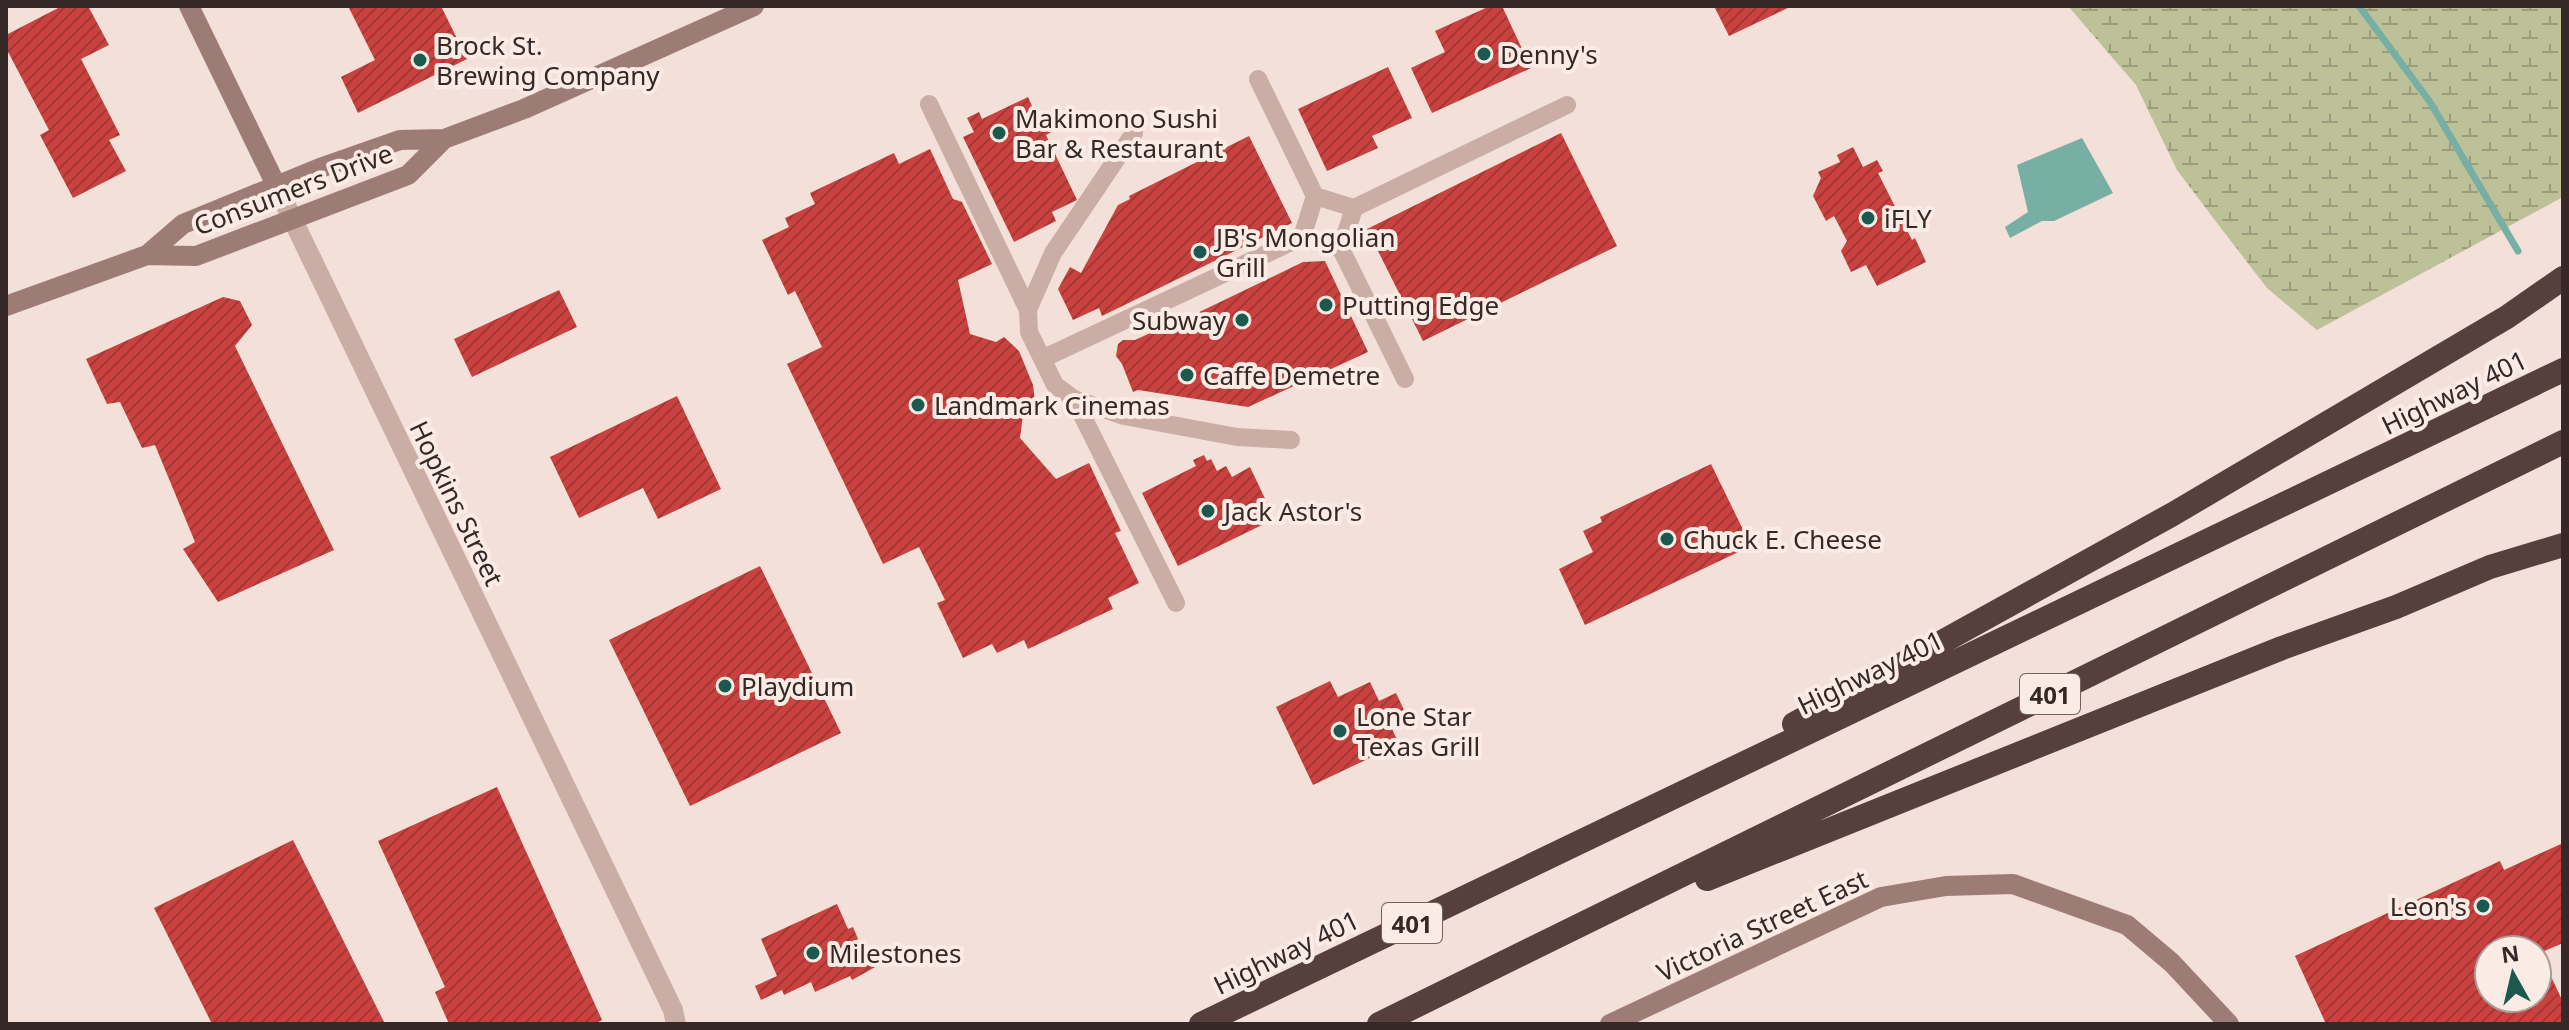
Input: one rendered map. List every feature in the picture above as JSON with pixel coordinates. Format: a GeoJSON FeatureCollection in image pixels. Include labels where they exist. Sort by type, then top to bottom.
{"type":"FeatureCollection","features":[{"type":"Feature","properties":{"kind":"highway"},"geometry":{"type":"LineString","coordinates":[[1623,822],[1857,688],[2173,514],[2507,317],[2563,278]]}},
{"type":"Feature","properties":{"kind":"highway","name":"Highway 401"},"geometry":{"type":"LineString","coordinates":[[1201,1024],[2563,370]]}},
{"type":"Feature","properties":{"kind":"highway","name":"401"},"geometry":{"type":"LineString","coordinates":[[1379,1024],[2563,442]]}},
{"type":"Feature","properties":{"kind":"highway"},"geometry":{"type":"LineString","coordinates":[[1538,947],[2282,648],[2396,607],[2490,567],[2563,545]]}},
{"type":"Feature","properties":{"kind":"main road","name":"Hopkins Street"},"geometry":{"type":"LineString","coordinates":[[189,6],[277,187]]}},
{"type":"Feature","properties":{"kind":"main road","name":"Consumers Drive"},"geometry":{"type":"LineString","coordinates":[[6,306],[147,255],[183,224],[320,168],[400,140],[444,139],[524,109],[754,6]]}},
{"type":"Feature","properties":{"kind":"main road","name":"Consumers Drive"},"geometry":{"type":"LineString","coordinates":[[147,255],[196,256],[408,175],[444,139]]}},
{"type":"Feature","properties":{"kind":"main road","name":"Victoria Street East"},"geometry":{"type":"LineString","coordinates":[[1610,1024],[1881,897],[1946,886],[2013,884],[2127,925],[2172,963],[2229,1024]]}},
{"type":"Feature","properties":{"kind":"street"},"geometry":{"type":"LineString","coordinates":[[1258,79],[1315,196],[1302,237]]}},
{"type":"Feature","properties":{"kind":"street"},"geometry":{"type":"LineString","coordinates":[[929,104],[1028,310],[1029,332],[1055,385],[1074,399],[1124,416],[1237,437],[1291,440]]}},
{"type":"Feature","properties":{"kind":"street"},"geometry":{"type":"LineString","coordinates":[[1315,196],[1354,208],[1567,105]]}},
{"type":"Feature","properties":{"kind":"street"},"geometry":{"type":"LineString","coordinates":[[1028,310],[1053,253],[1134,133]]}},
{"type":"Feature","properties":{"kind":"street","name":"Hopkins Street"},"geometry":{"type":"LineString","coordinates":[[277,187],[673,1010],[676,1024]]}},
{"type":"Feature","properties":{"kind":"street"},"geometry":{"type":"LineString","coordinates":[[1354,208],[1341,249],[1405,379]]}},
{"type":"Feature","properties":{"kind":"street"},"geometry":{"type":"LineString","coordinates":[[1042,359],[1302,237],[1341,249]]}},
{"type":"Feature","properties":{"kind":"street"},"geometry":{"type":"LineString","coordinates":[[1074,399],[1176,603]]}},
{"type":"Feature","properties":{"kind":"green space"},"geometry":{"type":"Polygon","coordinates":[[[2068,6],[2563,6],[2563,197],[2317,330],[2267,288],[2177,170],[2136,85],[2068,6]]]}},
{"type":"Feature","properties":{"kind":"water"},"geometry":{"type":"Polygon","coordinates":[[[2082,138],[2113,193],[2054,221],[2042,221],[2010,238],[2005,227],[2028,212],[2017,165],[2082,138]]]}},
{"type":"Feature","properties":{"kind":"building"},"geometry":{"type":"Polygon","coordinates":[[[62,6],[88,6],[109,45],[81,59],[120,135],[109,140],[126,171],[73,198],[40,135],[49,130],[6,48],[6,35],[62,6]]]}},
{"type":"Feature","properties":{"kind":"building","name":"Brock St. Brewing Company"},"geometry":{"type":"Polygon","coordinates":[[[441,6],[467,59],[358,113],[341,77],[375,60],[349,8],[441,6]]]}},
{"type":"Feature","properties":{"kind":"building"},"geometry":{"type":"Polygon","coordinates":[[[1490,6],[1502,6],[1531,68],[1432,113],[1411,68],[1445,52],[1435,31],[1490,6]]]}},
{"type":"Feature","properties":{"kind":"building"},"geometry":{"type":"Polygon","coordinates":[[[1714,6],[1792,6],[1729,36],[1714,6]]]}},
{"type":"Feature","properties":{"kind":"building"},"geometry":{"type":"Polygon","coordinates":[[[1388,67],[1412,118],[1372,136],[1378,148],[1327,171],[1298,109],[1388,67]]]}},
{"type":"Feature","properties":{"kind":"building"},"geometry":{"type":"Polygon","coordinates":[[[1028,97],[1041,126],[1051,121],[1055,130],[1046,135],[1077,200],[1052,212],[1056,221],[1014,242],[963,137],[974,132],[967,118],[979,112],[982,119],[1028,97]]]}},
{"type":"Feature","properties":{"kind":"building"},"geometry":{"type":"Polygon","coordinates":[[[1561,133],[1617,246],[1423,341],[1367,229],[1561,133]]]}},
{"type":"Feature","properties":{"kind":"building"},"geometry":{"type":"Polygon","coordinates":[[[1249,136],[1292,223],[1102,316],[1099,308],[1073,320],[1058,289],[1070,267],[1081,273],[1118,205],[1130,199],[1129,196],[1249,136]]]}},
{"type":"Feature","properties":{"kind":"building","name":"iFLY"},"geometry":{"type":"Polygon","coordinates":[[[1853,147],[1863,167],[1877,160],[1883,171],[1878,173],[1926,262],[1877,286],[1866,265],[1851,272],[1841,251],[1847,241],[1834,216],[1826,221],[1813,196],[1821,178],[1818,172],[1840,162],[1837,155],[1853,147]]]}},
{"type":"Feature","properties":{"kind":"building","name":"Landmark Cinemas"},"geometry":{"type":"Polygon","coordinates":[[[930,149],[953,199],[962,202],[992,264],[958,280],[970,334],[996,342],[1004,337],[1019,351],[1033,385],[1035,402],[1024,408],[1020,438],[1056,479],[1089,463],[1121,531],[1115,533],[1139,583],[1108,598],[1113,609],[1028,649],[1024,640],[997,653],[992,644],[963,658],[937,603],[945,600],[919,547],[883,564],[787,364],[822,347],[795,291],[788,295],[762,240],[789,227],[785,218],[815,204],[810,193],[894,153],[899,164],[930,149]]]}},
{"type":"Feature","properties":{"kind":"building"},"geometry":{"type":"Polygon","coordinates":[[[1325,261],[1368,352],[1248,407],[1138,390],[1133,392],[1116,356],[1118,344],[1123,340],[1135,340],[1160,331],[1303,262],[1325,261]]]}},
{"type":"Feature","properties":{"kind":"building"},"geometry":{"type":"Polygon","coordinates":[[[559,290],[577,327],[472,377],[454,339],[559,290]]]}},
{"type":"Feature","properties":{"kind":"building"},"geometry":{"type":"Polygon","coordinates":[[[223,297],[240,301],[252,325],[235,346],[334,550],[218,602],[183,549],[195,542],[155,445],[142,448],[120,402],[107,404],[86,359],[223,297]]]}},
{"type":"Feature","properties":{"kind":"building"},"geometry":{"type":"Polygon","coordinates":[[[677,396],[721,489],[658,519],[643,488],[579,518],[550,457],[677,396]]]}},
{"type":"Feature","properties":{"kind":"building","name":"Jack Astor's"},"geometry":{"type":"Polygon","coordinates":[[[1204,455],[1207,461],[1211,459],[1217,471],[1226,466],[1232,477],[1250,467],[1270,509],[1259,514],[1264,524],[1178,566],[1142,493],[1196,466],[1193,460],[1204,455]]]}},
{"type":"Feature","properties":{"kind":"building","name":"Chuck E. Cheese"},"geometry":{"type":"Polygon","coordinates":[[[1711,464],[1751,546],[1585,625],[1559,569],[1593,552],[1583,531],[1602,522],[1600,517],[1711,464]]]}},
{"type":"Feature","properties":{"kind":"building","name":"Playdium"},"geometry":{"type":"Polygon","coordinates":[[[760,566],[841,733],[690,806],[609,640],[760,566]]]}},
{"type":"Feature","properties":{"kind":"building","name":"Lone Star Texas Grill"},"geometry":{"type":"Polygon","coordinates":[[[1330,681],[1338,697],[1370,682],[1379,701],[1396,693],[1404,710],[1387,718],[1399,744],[1313,785],[1276,707],[1330,681]]]}},
{"type":"Feature","properties":{"kind":"building"},"geometry":{"type":"Polygon","coordinates":[[[497,787],[602,1020],[594,1024],[449,1024],[435,992],[445,987],[378,841],[497,787]]]}},
{"type":"Feature","properties":{"kind":"building"},"geometry":{"type":"Polygon","coordinates":[[[293,840],[385,1024],[212,1024],[154,908],[293,840]]]}},
{"type":"Feature","properties":{"kind":"building","name":"Leon's"},"geometry":{"type":"Polygon","coordinates":[[[2563,843],[2563,943],[2553,947],[2553,934],[2473,934],[2473,1014],[2553,1014],[2553,981],[2563,1002],[2563,1024],[2326,1024],[2295,956],[2500,861],[2504,870],[2563,843]]]}},
{"type":"Feature","properties":{"kind":"building","name":"Milestones"},"geometry":{"type":"Polygon","coordinates":[[[837,904],[848,929],[853,927],[858,939],[854,942],[863,961],[876,950],[879,955],[877,966],[852,980],[850,976],[815,992],[811,982],[784,995],[782,990],[761,1000],[755,986],[777,976],[761,939],[837,904]]]}},
{"type":"Feature","properties":{"kind":"waterway"},"geometry":{"type":"LineString","coordinates":[[2359,6],[2430,102],[2518,251]]}},
{"type":"Feature","properties":{"kind":"place","name":"Denny's"},"geometry":{"type":"Point","coordinates":[1484,54]}},
{"type":"Feature","properties":{"kind":"place","name":"Brock St. Brewing Company"},"geometry":{"type":"Point","coordinates":[420,60]}},
{"type":"Feature","properties":{"kind":"place","name":"Makimono Sushi Bar & Restaurant"},"geometry":{"type":"Point","coordinates":[999,133]}},
{"type":"Feature","properties":{"kind":"place","name":"iFLY"},"geometry":{"type":"Point","coordinates":[1868,218]}},
{"type":"Feature","properties":{"kind":"place","name":"JB's Mongolian Grill"},"geometry":{"type":"Point","coordinates":[1200,252]}},
{"type":"Feature","properties":{"kind":"place","name":"Putting Edge"},"geometry":{"type":"Point","coordinates":[1326,305]}},
{"type":"Feature","properties":{"kind":"place","name":"Subway"},"geometry":{"type":"Point","coordinates":[1242,320]}},
{"type":"Feature","properties":{"kind":"place","name":"Caffe Demetre"},"geometry":{"type":"Point","coordinates":[1187,375]}},
{"type":"Feature","properties":{"kind":"place","name":"Landmark Cinemas"},"geometry":{"type":"Point","coordinates":[918,405]}},
{"type":"Feature","properties":{"kind":"place","name":"Jack Astor's"},"geometry":{"type":"Point","coordinates":[1208,511]}},
{"type":"Feature","properties":{"kind":"place","name":"Chuck E. Cheese"},"geometry":{"type":"Point","coordinates":[1667,539]}},
{"type":"Feature","properties":{"kind":"place","name":"Playdium"},"geometry":{"type":"Point","coordinates":[725,686]}},
{"type":"Feature","properties":{"kind":"place","name":"Lone Star Texas Grill"},"geometry":{"type":"Point","coordinates":[1340,731]}},
{"type":"Feature","properties":{"kind":"place","name":"Leon's"},"geometry":{"type":"Point","coordinates":[2483,906]}},
{"type":"Feature","properties":{"kind":"place","name":"Milestones"},"geometry":{"type":"Point","coordinates":[813,953]}}]}
